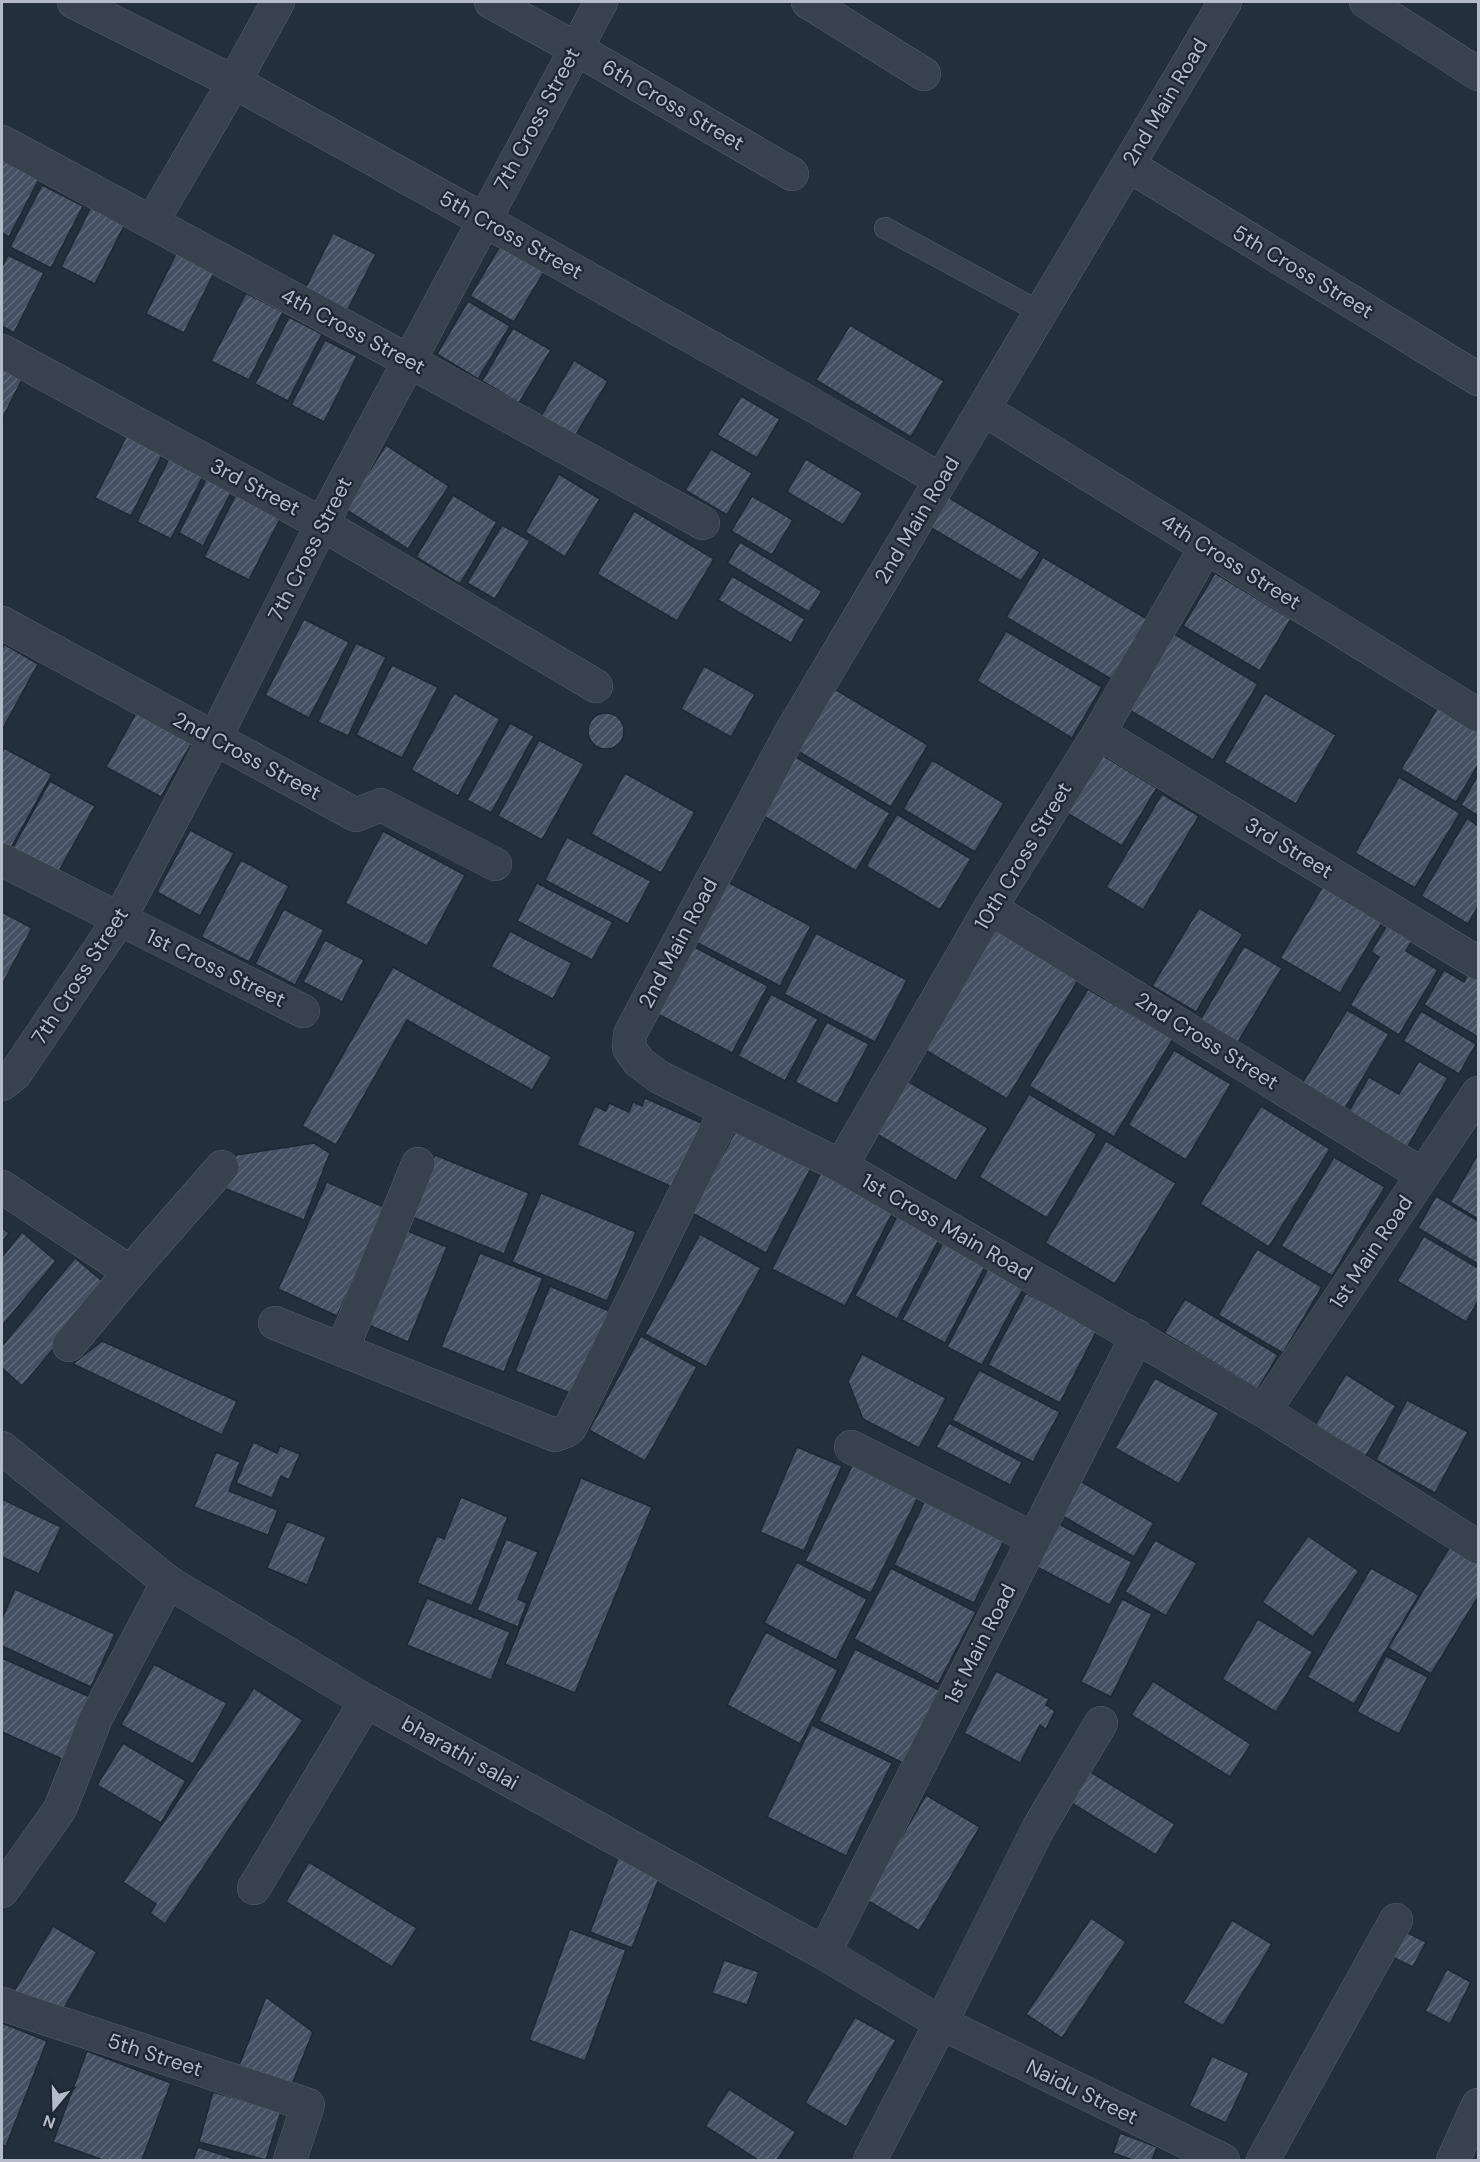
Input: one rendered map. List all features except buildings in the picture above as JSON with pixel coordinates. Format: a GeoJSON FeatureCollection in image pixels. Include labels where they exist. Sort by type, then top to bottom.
{"type":"FeatureCollection","features":[{"type":"Feature","properties":{"kind":"street","name":"5th Cross Street"},"geometry":{"type":"LineString","coordinates":[[74,2],[234,82],[802,399],[941,480]]}},
{"type":"Feature","properties":{"kind":"street"},"geometry":{"type":"LineString","coordinates":[[152,222],[278,2]]}},
{"type":"Feature","properties":{"kind":"street","name":"6th Cross Street"},"geometry":{"type":"LineString","coordinates":[[491,2],[792,174]]}},
{"type":"Feature","properties":{"kind":"street","name":"7th Cross Street"},"geometry":{"type":"LineString","coordinates":[[2,1084],[15,1074],[119,920],[215,738],[322,524],[601,2]]}},
{"type":"Feature","properties":{"kind":"street"},"geometry":{"type":"LineString","coordinates":[[808,2],[924,74]]}},
{"type":"Feature","properties":{"kind":"street","name":"2nd Main Road"},"geometry":{"type":"LineString","coordinates":[[629,1048],[630,1034],[790,734],[1224,2]]}},
{"type":"Feature","properties":{"kind":"street"},"geometry":{"type":"LineString","coordinates":[[1366,2],[1479,74]]}},
{"type":"Feature","properties":{"kind":"street","name":"4th Cross Street"},"geometry":{"type":"LineString","coordinates":[[2,142],[409,361],[703,523]]}},
{"type":"Feature","properties":{"kind":"street","name":"5th Cross Street"},"geometry":{"type":"LineString","coordinates":[[1128,165],[1479,379]]}},
{"type":"Feature","properties":{"kind":"street","name":"3rd Street"},"geometry":{"type":"LineString","coordinates":[[2,351],[322,524],[596,686]]}},
{"type":"Feature","properties":{"kind":"street","name":"4th Cross Street"},"geometry":{"type":"LineString","coordinates":[[983,409],[1479,715]]}},
{"type":"Feature","properties":{"kind":"street","name":"10th Cross Street"},"geometry":{"type":"LineString","coordinates":[[841,1166],[990,908],[1099,733],[1206,547]]}},
{"type":"Feature","properties":{"kind":"street","name":"2nd Cross Street"},"geometry":{"type":"LineString","coordinates":[[2,623],[356,815],[381,805],[495,864]]}},
{"type":"Feature","properties":{"kind":"street","name":"3rd Street"},"geometry":{"type":"LineString","coordinates":[[1099,733],[1479,963]]}},
{"type":"Feature","properties":{"kind":"street","name":"1st Cross Street"},"geometry":{"type":"LineString","coordinates":[[2,860],[303,1011]]}},
{"type":"Feature","properties":{"kind":"street","name":"2nd Cross Street"},"geometry":{"type":"LineString","coordinates":[[990,908],[1423,1175]]}},
{"type":"Feature","properties":{"kind":"street","name":"1st Cross Main Road"},"geometry":{"type":"LineString","coordinates":[[629,1048],[639,1062],[659,1077],[841,1166],[1264,1411],[1479,1547]]}},
{"type":"Feature","properties":{"kind":"street","name":"1st Main Road"},"geometry":{"type":"LineString","coordinates":[[1264,1411],[1479,1093]]}},
{"type":"Feature","properties":{"kind":"street"},"geometry":{"type":"LineString","coordinates":[[275,1323],[555,1434],[566,1431],[575,1417],[726,1110]]}},
{"type":"Feature","properties":{"kind":"street"},"geometry":{"type":"LineString","coordinates":[[342,1350],[418,1164]]}},
{"type":"Feature","properties":{"kind":"street"},"geometry":{"type":"LineString","coordinates":[[69,1345],[222,1167]]}},
{"type":"Feature","properties":{"kind":"street"},"geometry":{"type":"LineString","coordinates":[[2,1187],[130,1272]]}},
{"type":"Feature","properties":{"kind":"street","name":"1st Main Road"},"geometry":{"type":"LineString","coordinates":[[824,1953],[1137,1336]]}},
{"type":"Feature","properties":{"kind":"street"},"geometry":{"type":"LineString","coordinates":[[851,1446],[1034,1539]]}},
{"type":"Feature","properties":{"kind":"street","name":"bharathi salai"},"geometry":{"type":"LineString","coordinates":[[2,1448],[168,1582],[366,1701],[824,1953],[941,2023]]}},
{"type":"Feature","properties":{"kind":"street"},"geometry":{"type":"LineString","coordinates":[[2,1891],[60,1809],[96,1718],[168,1582]]}},
{"type":"Feature","properties":{"kind":"street"},"geometry":{"type":"LineString","coordinates":[[254,1888],[366,1701]]}},
{"type":"Feature","properties":{"kind":"street"},"geometry":{"type":"LineString","coordinates":[[870,2160],[1039,1827],[1101,1723]]}},
{"type":"Feature","properties":{"kind":"street"},"geometry":{"type":"LineString","coordinates":[[1263,2160],[1396,1920]]}},
{"type":"Feature","properties":{"kind":"street","name":"5th Street"},"geometry":{"type":"LineString","coordinates":[[2,2004],[308,2105],[290,2160]]}},
{"type":"Feature","properties":{"kind":"street","name":"Naidu Street"},"geometry":{"type":"LineString","coordinates":[[941,2023],[1223,2160]]}},
{"type":"Feature","properties":{"kind":"street"},"geometry":{"type":"LineString","coordinates":[[1453,2160],[1479,2105]]}},
{"type":"Feature","properties":{"kind":"lane"},"geometry":{"type":"LineString","coordinates":[[885,228],[1040,312]]}}]}
